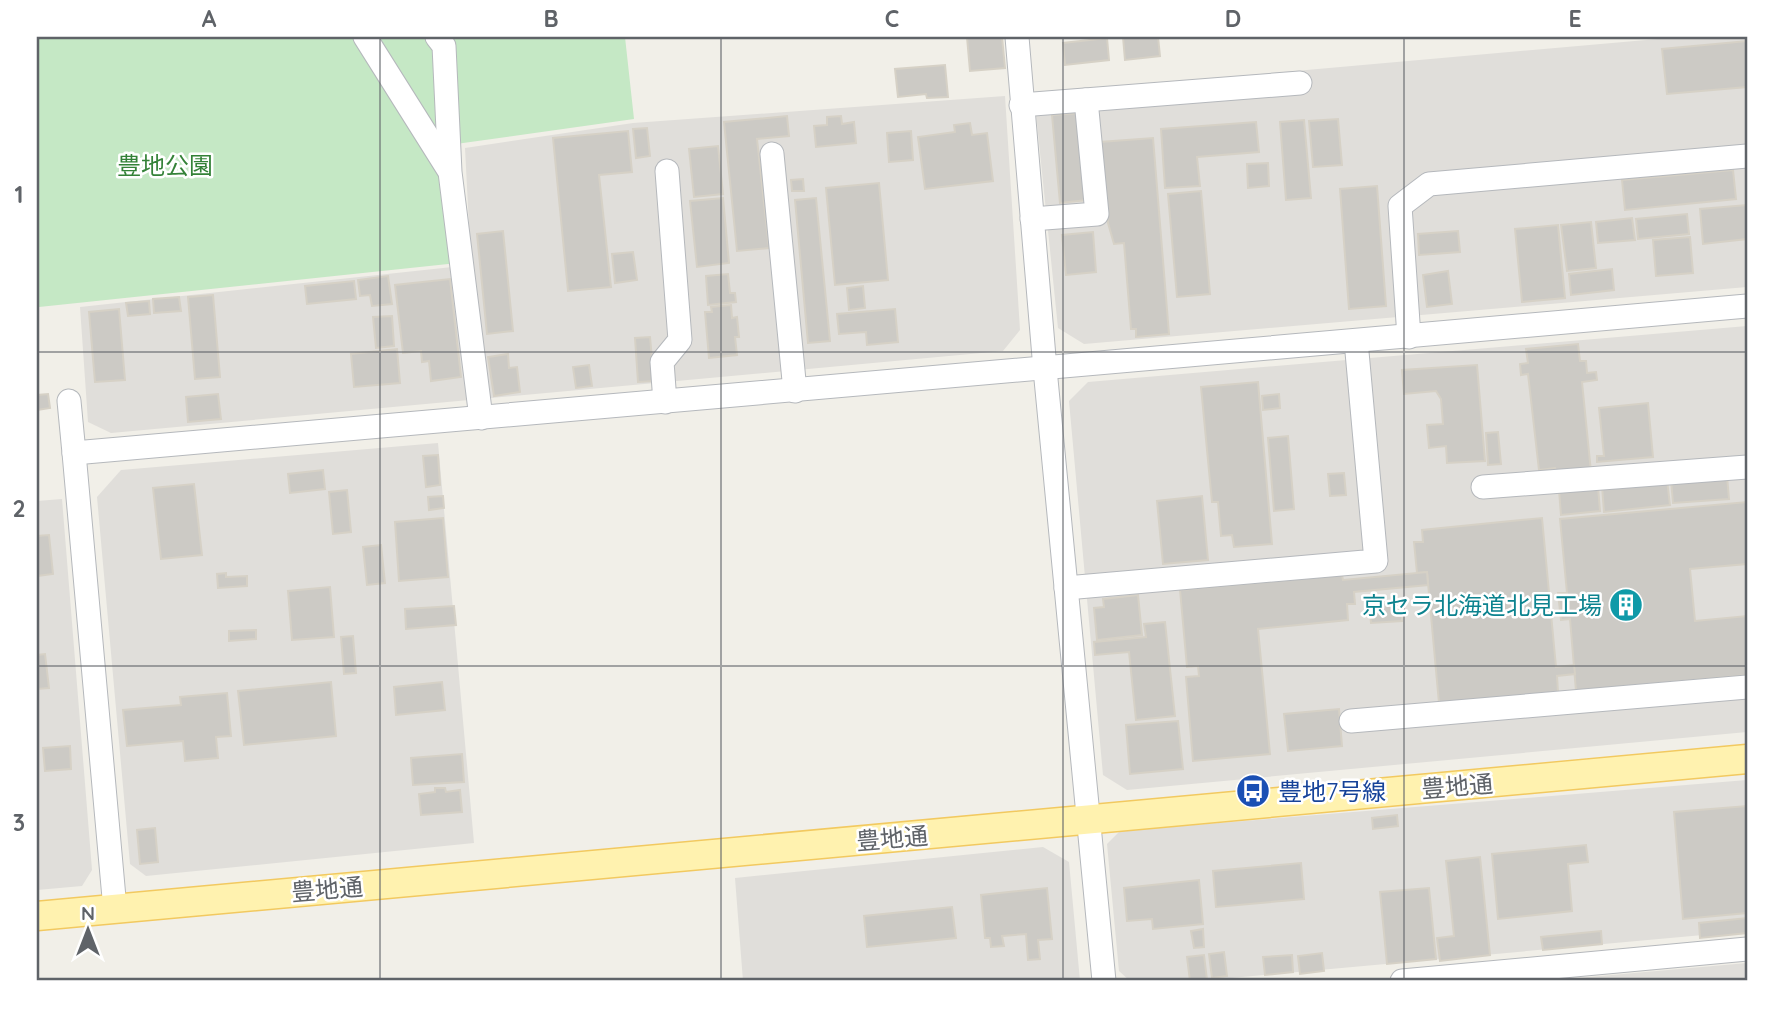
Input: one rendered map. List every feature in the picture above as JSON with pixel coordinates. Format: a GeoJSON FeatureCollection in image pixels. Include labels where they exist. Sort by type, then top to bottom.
{"type":"FeatureCollection","features":[{"type":"Feature","properties":{"kind":"main road","name":"豊地通"},"geometry":{"type":"LineString","coordinates":[[37,916],[1747,759]]}},
{"type":"Feature","properties":{"kind":"street"},"geometry":{"type":"LineString","coordinates":[[365,37],[450,172]]}},
{"type":"Feature","properties":{"kind":"street"},"geometry":{"type":"LineString","coordinates":[[437,37],[444,46],[450,172],[481,418]]}},
{"type":"Feature","properties":{"kind":"street"},"geometry":{"type":"LineString","coordinates":[[1017,37],[1031,219],[1104,981]]}},
{"type":"Feature","properties":{"kind":"street"},"geometry":{"type":"LineString","coordinates":[[1021,105],[1300,83]]}},
{"type":"Feature","properties":{"kind":"street"},"geometry":{"type":"LineString","coordinates":[[1031,219],[1097,214],[1086,100]]}},
{"type":"Feature","properties":{"kind":"street"},"geometry":{"type":"LineString","coordinates":[[772,154],[796,391]]}},
{"type":"Feature","properties":{"kind":"street"},"geometry":{"type":"LineString","coordinates":[[1409,337],[1400,206],[1429,184],[1747,156]]}},
{"type":"Feature","properties":{"kind":"street"},"geometry":{"type":"LineString","coordinates":[[665,402],[662,362],[680,340],[667,171]]}},
{"type":"Feature","properties":{"kind":"street"},"geometry":{"type":"LineString","coordinates":[[74,453],[1747,306]]}},
{"type":"Feature","properties":{"kind":"street"},"geometry":{"type":"LineString","coordinates":[[1066,588],[1376,561],[1356,341]]}},
{"type":"Feature","properties":{"kind":"street"},"geometry":{"type":"LineString","coordinates":[[69,401],[115,909]]}},
{"type":"Feature","properties":{"kind":"street"},"geometry":{"type":"LineString","coordinates":[[1483,487],[1747,467]]}},
{"type":"Feature","properties":{"kind":"street"},"geometry":{"type":"LineString","coordinates":[[1351,721],[1747,687]]}},
{"type":"Feature","properties":{"kind":"street"},"geometry":{"type":"LineString","coordinates":[[1402,981],[1747,949]]}},
{"type":"Feature","properties":{"kind":"shaded area"},"geometry":{"type":"Polygon","coordinates":[[[1680,37],[1747,37],[1747,287],[1084,344],[1058,328],[1034,94],[1680,37]]]}},
{"type":"Feature","properties":{"kind":"shaded area"},"geometry":{"type":"Polygon","coordinates":[[[1005,96],[1020,330],[1003,351],[111,433],[88,422],[80,307],[471,265],[465,148],[633,123],[1005,96]]]}},
{"type":"Feature","properties":{"kind":"shaded area"},"geometry":{"type":"Polygon","coordinates":[[[1747,326],[1747,732],[1127,790],[1103,775],[1069,401],[1088,382],[1747,326]]]}},
{"type":"Feature","properties":{"kind":"shaded area"},"geometry":{"type":"Polygon","coordinates":[[[438,443],[474,843],[146,876],[130,864],[97,497],[121,470],[438,443]]]}},
{"type":"Feature","properties":{"kind":"shaded area"},"geometry":{"type":"Polygon","coordinates":[[[62,499],[92,870],[82,886],[37,890],[37,501],[62,499]]]}},
{"type":"Feature","properties":{"kind":"shaded area"},"geometry":{"type":"Polygon","coordinates":[[[1747,780],[1747,931],[1198,981],[1130,981],[1119,971],[1107,844],[1120,831],[1747,780]]]}},
{"type":"Feature","properties":{"kind":"shaded area"},"geometry":{"type":"Polygon","coordinates":[[[1043,847],[1069,862],[1080,981],[743,981],[735,878],[1043,847]]]}},
{"type":"Feature","properties":{"kind":"shaded area"},"geometry":{"type":"Polygon","coordinates":[[[1747,963],[1747,981],[1544,981],[1747,963]]]}},
{"type":"Feature","properties":{"kind":"green space","name":"豊地公園"},"geometry":{"type":"Polygon","coordinates":[[[37,37],[625,37],[634,119],[456,144],[467,262],[39,307],[37,37]]]}},
{"type":"Feature","properties":{"kind":"building"},"geometry":{"type":"Polygon","coordinates":[[[967,37],[1002,37],[1005,68],[970,71],[967,37]]]}},
{"type":"Feature","properties":{"kind":"building"},"geometry":{"type":"Polygon","coordinates":[[[1123,37],[1158,37],[1160,56],[1125,60],[1123,37]]]}},
{"type":"Feature","properties":{"kind":"building"},"geometry":{"type":"Polygon","coordinates":[[[1107,38],[1109,60],[1065,65],[1063,43],[1107,38]]]}},
{"type":"Feature","properties":{"kind":"building"},"geometry":{"type":"Polygon","coordinates":[[[1747,41],[1747,87],[1667,94],[1662,49],[1747,41]]]}},
{"type":"Feature","properties":{"kind":"building"},"geometry":{"type":"Polygon","coordinates":[[[945,65],[948,97],[927,98],[926,94],[898,97],[895,69],[945,65]]]}},
{"type":"Feature","properties":{"kind":"building"},"geometry":{"type":"Polygon","coordinates":[[[1079,113],[1087,200],[1060,203],[1052,115],[1079,113]]]}},
{"type":"Feature","properties":{"kind":"building"},"geometry":{"type":"Polygon","coordinates":[[[787,116],[789,136],[757,139],[769,248],[737,251],[724,122],[787,116]]]}},
{"type":"Feature","properties":{"kind":"building"},"geometry":{"type":"Polygon","coordinates":[[[841,116],[842,124],[854,122],[856,143],[816,147],[814,126],[827,125],[827,117],[841,116]]]}},
{"type":"Feature","properties":{"kind":"building"},"geometry":{"type":"Polygon","coordinates":[[[1338,119],[1342,165],[1313,167],[1309,121],[1338,119]]]}},
{"type":"Feature","properties":{"kind":"building"},"geometry":{"type":"Polygon","coordinates":[[[1304,120],[1311,198],[1286,200],[1280,122],[1304,120]]]}},
{"type":"Feature","properties":{"kind":"building"},"geometry":{"type":"Polygon","coordinates":[[[1256,122],[1259,152],[1197,157],[1200,186],[1165,188],[1161,129],[1256,122]]]}},
{"type":"Feature","properties":{"kind":"building"},"geometry":{"type":"Polygon","coordinates":[[[970,123],[972,135],[987,133],[993,181],[925,189],[918,137],[955,132],[954,125],[970,123]]]}},
{"type":"Feature","properties":{"kind":"building"},"geometry":{"type":"Polygon","coordinates":[[[647,128],[650,156],[636,158],[633,129],[647,128]]]}},
{"type":"Feature","properties":{"kind":"building"},"geometry":{"type":"Polygon","coordinates":[[[628,131],[632,172],[599,175],[611,287],[568,291],[553,138],[628,131]]]}},
{"type":"Feature","properties":{"kind":"building"},"geometry":{"type":"Polygon","coordinates":[[[911,131],[913,160],[889,162],[887,133],[911,131]]]}},
{"type":"Feature","properties":{"kind":"building"},"geometry":{"type":"Polygon","coordinates":[[[1153,138],[1169,334],[1136,337],[1136,329],[1131,329],[1124,243],[1114,244],[1108,223],[1100,142],[1153,138]]]}},
{"type":"Feature","properties":{"kind":"building"},"geometry":{"type":"Polygon","coordinates":[[[718,146],[723,194],[694,197],[689,149],[718,146]]]}},
{"type":"Feature","properties":{"kind":"building"},"geometry":{"type":"Polygon","coordinates":[[[1268,163],[1269,186],[1248,188],[1247,164],[1268,163]]]}},
{"type":"Feature","properties":{"kind":"building"},"geometry":{"type":"Polygon","coordinates":[[[1733,170],[1736,199],[1625,210],[1622,180],[1733,170]]]}},
{"type":"Feature","properties":{"kind":"building"},"geometry":{"type":"Polygon","coordinates":[[[803,179],[804,191],[792,191],[791,180],[803,179]]]}},
{"type":"Feature","properties":{"kind":"building"},"geometry":{"type":"Polygon","coordinates":[[[879,183],[888,280],[835,285],[826,188],[879,183]]]}},
{"type":"Feature","properties":{"kind":"building"},"geometry":{"type":"Polygon","coordinates":[[[1377,186],[1386,306],[1349,309],[1340,189],[1377,186]]]}},
{"type":"Feature","properties":{"kind":"building"},"geometry":{"type":"Polygon","coordinates":[[[1201,191],[1210,294],[1177,297],[1168,194],[1201,191]]]}},
{"type":"Feature","properties":{"kind":"building"},"geometry":{"type":"Polygon","coordinates":[[[723,198],[729,263],[697,267],[690,201],[723,198]]]}},
{"type":"Feature","properties":{"kind":"building"},"geometry":{"type":"Polygon","coordinates":[[[816,198],[830,341],[808,343],[795,200],[816,198]]]}},
{"type":"Feature","properties":{"kind":"building"},"geometry":{"type":"Polygon","coordinates":[[[1747,205],[1747,239],[1703,244],[1700,209],[1747,205]]]}},
{"type":"Feature","properties":{"kind":"building"},"geometry":{"type":"Polygon","coordinates":[[[1687,214],[1689,234],[1638,239],[1636,219],[1687,214]]]}},
{"type":"Feature","properties":{"kind":"building"},"geometry":{"type":"Polygon","coordinates":[[[1632,218],[1635,240],[1598,243],[1596,222],[1632,218]]]}},
{"type":"Feature","properties":{"kind":"building"},"geometry":{"type":"Polygon","coordinates":[[[1591,222],[1596,268],[1567,271],[1561,225],[1591,222]]]}},
{"type":"Feature","properties":{"kind":"building"},"geometry":{"type":"Polygon","coordinates":[[[1558,225],[1565,298],[1522,302],[1515,229],[1558,225]]]}},
{"type":"Feature","properties":{"kind":"building"},"geometry":{"type":"Polygon","coordinates":[[[503,231],[513,331],[487,334],[477,234],[503,231]]]}},
{"type":"Feature","properties":{"kind":"building"},"geometry":{"type":"Polygon","coordinates":[[[1458,231],[1460,252],[1419,255],[1418,234],[1458,231]]]}},
{"type":"Feature","properties":{"kind":"building"},"geometry":{"type":"Polygon","coordinates":[[[1093,232],[1096,272],[1066,275],[1062,235],[1093,232]]]}},
{"type":"Feature","properties":{"kind":"building"},"geometry":{"type":"Polygon","coordinates":[[[1690,237],[1693,273],[1656,276],[1653,240],[1690,237]]]}},
{"type":"Feature","properties":{"kind":"building"},"geometry":{"type":"Polygon","coordinates":[[[633,252],[637,280],[615,283],[612,254],[633,252]]]}},
{"type":"Feature","properties":{"kind":"building"},"geometry":{"type":"Polygon","coordinates":[[[1612,269],[1614,290],[1571,295],[1569,274],[1612,269]]]}},
{"type":"Feature","properties":{"kind":"building"},"geometry":{"type":"Polygon","coordinates":[[[1448,271],[1452,304],[1427,307],[1423,275],[1448,271]]]}},
{"type":"Feature","properties":{"kind":"building"},"geometry":{"type":"Polygon","coordinates":[[[728,274],[730,293],[735,293],[736,302],[708,305],[706,276],[728,274]]]}},
{"type":"Feature","properties":{"kind":"building"},"geometry":{"type":"Polygon","coordinates":[[[388,276],[392,304],[372,306],[370,295],[360,296],[358,280],[388,276]]]}},
{"type":"Feature","properties":{"kind":"building"},"geometry":{"type":"Polygon","coordinates":[[[450,279],[461,377],[431,381],[429,361],[422,362],[421,351],[403,353],[395,285],[450,279]]]}},
{"type":"Feature","properties":{"kind":"building"},"geometry":{"type":"Polygon","coordinates":[[[354,281],[356,299],[307,304],[305,286],[354,281]]]}},
{"type":"Feature","properties":{"kind":"building"},"geometry":{"type":"Polygon","coordinates":[[[863,286],[865,308],[849,310],[847,288],[863,286]]]}},
{"type":"Feature","properties":{"kind":"building"},"geometry":{"type":"Polygon","coordinates":[[[213,295],[220,377],[195,379],[188,297],[213,295]]]}},
{"type":"Feature","properties":{"kind":"building"},"geometry":{"type":"Polygon","coordinates":[[[179,297],[181,311],[154,313],[153,299],[179,297]]]}},
{"type":"Feature","properties":{"kind":"building"},"geometry":{"type":"Polygon","coordinates":[[[149,301],[150,314],[128,316],[126,303],[149,301]]]}},
{"type":"Feature","properties":{"kind":"building"},"geometry":{"type":"Polygon","coordinates":[[[731,305],[732,318],[737,317],[737,355],[709,358],[705,312],[712,312],[711,307],[731,305]]]}},
{"type":"Feature","properties":{"kind":"building"},"geometry":{"type":"Polygon","coordinates":[[[119,309],[125,380],[95,382],[89,312],[119,309]]]}},
{"type":"Feature","properties":{"kind":"building"},"geometry":{"type":"Polygon","coordinates":[[[895,309],[898,342],[867,345],[866,332],[839,334],[837,314],[895,309]]]}},
{"type":"Feature","properties":{"kind":"building"},"geometry":{"type":"Polygon","coordinates":[[[392,316],[394,346],[376,348],[373,317],[392,316]]]}},
{"type":"Feature","properties":{"kind":"building"},"geometry":{"type":"Polygon","coordinates":[[[650,337],[654,381],[638,382],[635,338],[650,337]]]}},
{"type":"Feature","properties":{"kind":"building"},"geometry":{"type":"Polygon","coordinates":[[[1578,344],[1580,361],[1586,361],[1587,373],[1596,372],[1597,380],[1582,382],[1591,472],[1556,475],[1555,468],[1539,470],[1528,374],[1521,375],[1520,364],[1528,363],[1526,349],[1578,344]]]}},
{"type":"Feature","properties":{"kind":"building"},"geometry":{"type":"Polygon","coordinates":[[[397,349],[400,383],[354,387],[351,354],[397,349]]]}},
{"type":"Feature","properties":{"kind":"building"},"geometry":{"type":"Polygon","coordinates":[[[508,354],[509,368],[517,367],[520,392],[494,396],[488,357],[508,354]]]}},
{"type":"Feature","properties":{"kind":"building"},"geometry":{"type":"Polygon","coordinates":[[[589,365],[592,386],[576,388],[573,367],[589,365]]]}},
{"type":"Feature","properties":{"kind":"building"},"geometry":{"type":"Polygon","coordinates":[[[1477,365],[1485,461],[1447,463],[1446,446],[1429,448],[1427,425],[1443,424],[1441,399],[1436,391],[1404,394],[1402,370],[1477,365]]]}},
{"type":"Feature","properties":{"kind":"building"},"geometry":{"type":"Polygon","coordinates":[[[1258,382],[1272,544],[1234,547],[1232,535],[1221,536],[1218,502],[1212,502],[1201,387],[1258,382]]]}},
{"type":"Feature","properties":{"kind":"building"},"geometry":{"type":"Polygon","coordinates":[[[48,394],[50,408],[37,410],[37,395],[48,394]]]}},
{"type":"Feature","properties":{"kind":"building"},"geometry":{"type":"Polygon","coordinates":[[[218,394],[221,419],[188,422],[186,397],[218,394]]]}},
{"type":"Feature","properties":{"kind":"building"},"geometry":{"type":"Polygon","coordinates":[[[1279,394],[1280,408],[1263,410],[1262,396],[1279,394]]]}},
{"type":"Feature","properties":{"kind":"building"},"geometry":{"type":"Polygon","coordinates":[[[1648,403],[1653,457],[1597,462],[1597,456],[1604,456],[1599,408],[1648,403]]]}},
{"type":"Feature","properties":{"kind":"building"},"geometry":{"type":"Polygon","coordinates":[[[1498,432],[1501,464],[1488,465],[1486,433],[1498,432]]]}},
{"type":"Feature","properties":{"kind":"building"},"geometry":{"type":"Polygon","coordinates":[[[1288,436],[1294,509],[1274,511],[1268,438],[1288,436]]]}},
{"type":"Feature","properties":{"kind":"building"},"geometry":{"type":"Polygon","coordinates":[[[438,455],[440,485],[426,487],[423,456],[438,455]]]}},
{"type":"Feature","properties":{"kind":"building"},"geometry":{"type":"Polygon","coordinates":[[[323,470],[325,489],[290,493],[288,474],[323,470]]]}},
{"type":"Feature","properties":{"kind":"building"},"geometry":{"type":"Polygon","coordinates":[[[1344,473],[1346,495],[1330,496],[1328,474],[1344,473]]]}},
{"type":"Feature","properties":{"kind":"building"},"geometry":{"type":"Polygon","coordinates":[[[1727,476],[1729,499],[1673,503],[1671,480],[1727,476]]]}},
{"type":"Feature","properties":{"kind":"building"},"geometry":{"type":"Polygon","coordinates":[[[1667,480],[1670,505],[1604,512],[1602,486],[1667,480]]]}},
{"type":"Feature","properties":{"kind":"building"},"geometry":{"type":"Polygon","coordinates":[[[194,484],[202,555],[161,559],[153,488],[194,484]]]}},
{"type":"Feature","properties":{"kind":"building"},"geometry":{"type":"Polygon","coordinates":[[[1598,487],[1600,511],[1561,515],[1559,490],[1598,487]]]}},
{"type":"Feature","properties":{"kind":"building"},"geometry":{"type":"Polygon","coordinates":[[[347,490],[351,532],[333,534],[329,492],[347,490]]]}},
{"type":"Feature","properties":{"kind":"building"},"geometry":{"type":"Polygon","coordinates":[[[443,496],[444,508],[429,510],[428,497],[443,496]]]}},
{"type":"Feature","properties":{"kind":"building"},"geometry":{"type":"Polygon","coordinates":[[[1202,496],[1208,560],[1163,564],[1157,501],[1202,496]]]}},
{"type":"Feature","properties":{"kind":"building","name":"京セラ北海道北見工場"},"geometry":{"type":"Polygon","coordinates":[[[1747,502],[1747,564],[1690,569],[1695,621],[1747,616],[1747,675],[1576,691],[1570,619],[1561,620],[1558,593],[1567,593],[1560,519],[1747,502]]]}},
{"type":"Feature","properties":{"kind":"building"},"geometry":{"type":"Polygon","coordinates":[[[443,518],[448,577],[399,581],[395,522],[443,518]]]}},
{"type":"Feature","properties":{"kind":"building"},"geometry":{"type":"Polygon","coordinates":[[[1542,518],[1556,667],[1574,665],[1575,674],[1557,676],[1558,692],[1439,703],[1427,572],[1417,573],[1414,542],[1423,542],[1422,530],[1542,518]]]}},
{"type":"Feature","properties":{"kind":"building"},"geometry":{"type":"Polygon","coordinates":[[[49,535],[53,574],[37,576],[37,536],[49,535]]]}},
{"type":"Feature","properties":{"kind":"building"},"geometry":{"type":"Polygon","coordinates":[[[381,545],[385,583],[367,585],[363,547],[381,545]]]}},
{"type":"Feature","properties":{"kind":"building"},"geometry":{"type":"Polygon","coordinates":[[[1427,572],[1428,585],[1354,592],[1355,604],[1347,604],[1348,620],[1258,629],[1270,754],[1193,761],[1186,677],[1199,676],[1198,666],[1187,667],[1180,590],[1342,575],[1343,580],[1427,572]]]}},
{"type":"Feature","properties":{"kind":"building"},"geometry":{"type":"Polygon","coordinates":[[[226,573],[226,577],[247,576],[247,586],[218,588],[217,574],[226,573]]]}},
{"type":"Feature","properties":{"kind":"building"},"geometry":{"type":"Polygon","coordinates":[[[330,587],[334,637],[292,640],[288,591],[330,587]]]}},
{"type":"Feature","properties":{"kind":"building"},"geometry":{"type":"Polygon","coordinates":[[[1138,595],[1142,635],[1097,640],[1094,608],[1104,607],[1103,599],[1138,595]]]}},
{"type":"Feature","properties":{"kind":"building"},"geometry":{"type":"Polygon","coordinates":[[[1401,601],[1402,621],[1371,623],[1369,603],[1401,601]]]}},
{"type":"Feature","properties":{"kind":"building"},"geometry":{"type":"Polygon","coordinates":[[[454,606],[456,625],[406,629],[405,609],[454,606]]]}},
{"type":"Feature","properties":{"kind":"building"},"geometry":{"type":"Polygon","coordinates":[[[1165,622],[1175,716],[1136,720],[1129,652],[1095,655],[1094,642],[1146,637],[1144,624],[1165,622]]]}},
{"type":"Feature","properties":{"kind":"building"},"geometry":{"type":"Polygon","coordinates":[[[256,630],[256,639],[229,641],[229,631],[256,630]]]}},
{"type":"Feature","properties":{"kind":"building"},"geometry":{"type":"Polygon","coordinates":[[[353,636],[356,673],[344,674],[341,637],[353,636]]]}},
{"type":"Feature","properties":{"kind":"building"},"geometry":{"type":"Polygon","coordinates":[[[45,654],[49,688],[37,689],[37,655],[45,654]]]}},
{"type":"Feature","properties":{"kind":"building"},"geometry":{"type":"Polygon","coordinates":[[[331,682],[336,736],[244,745],[238,691],[331,682]]]}},
{"type":"Feature","properties":{"kind":"building"},"geometry":{"type":"Polygon","coordinates":[[[442,682],[445,710],[396,715],[394,687],[442,682]]]}},
{"type":"Feature","properties":{"kind":"building"},"geometry":{"type":"Polygon","coordinates":[[[227,693],[231,736],[216,737],[218,758],[185,761],[183,741],[127,746],[123,710],[181,705],[180,697],[227,693]]]}},
{"type":"Feature","properties":{"kind":"building"},"geometry":{"type":"Polygon","coordinates":[[[1339,709],[1342,746],[1288,751],[1284,714],[1339,709]]]}},
{"type":"Feature","properties":{"kind":"building"},"geometry":{"type":"Polygon","coordinates":[[[1178,721],[1183,769],[1130,774],[1126,725],[1178,721]]]}},
{"type":"Feature","properties":{"kind":"building"},"geometry":{"type":"Polygon","coordinates":[[[70,746],[71,769],[45,771],[43,748],[70,746]]]}},
{"type":"Feature","properties":{"kind":"building"},"geometry":{"type":"Polygon","coordinates":[[[462,754],[464,782],[413,785],[411,758],[462,754]]]}},
{"type":"Feature","properties":{"kind":"building"},"geometry":{"type":"Polygon","coordinates":[[[435,788],[445,788],[446,792],[460,790],[462,812],[421,815],[419,794],[435,792],[435,788]]]}},
{"type":"Feature","properties":{"kind":"building"},"geometry":{"type":"Polygon","coordinates":[[[1747,806],[1747,913],[1683,919],[1674,812],[1747,806]]]}},
{"type":"Feature","properties":{"kind":"building"},"geometry":{"type":"Polygon","coordinates":[[[1397,815],[1398,826],[1373,829],[1372,818],[1397,815]]]}},
{"type":"Feature","properties":{"kind":"building"},"geometry":{"type":"Polygon","coordinates":[[[155,828],[158,862],[140,864],[137,830],[155,828]]]}},
{"type":"Feature","properties":{"kind":"building"},"geometry":{"type":"Polygon","coordinates":[[[1586,845],[1588,862],[1568,864],[1572,911],[1498,919],[1492,854],[1586,845]]]}},
{"type":"Feature","properties":{"kind":"building"},"geometry":{"type":"Polygon","coordinates":[[[1480,857],[1490,955],[1440,961],[1437,938],[1454,936],[1446,861],[1480,857]]]}},
{"type":"Feature","properties":{"kind":"building"},"geometry":{"type":"Polygon","coordinates":[[[1301,863],[1304,899],[1216,907],[1213,871],[1301,863]]]}},
{"type":"Feature","properties":{"kind":"building"},"geometry":{"type":"Polygon","coordinates":[[[1199,880],[1203,924],[1153,929],[1152,919],[1127,921],[1124,888],[1199,880]]]}},
{"type":"Feature","properties":{"kind":"building"},"geometry":{"type":"Polygon","coordinates":[[[1047,888],[1052,939],[1038,940],[1040,959],[1028,960],[1026,934],[1002,936],[1004,946],[991,947],[990,938],[985,938],[981,895],[1047,888]]]}},
{"type":"Feature","properties":{"kind":"building"},"geometry":{"type":"Polygon","coordinates":[[[1429,888],[1436,959],[1387,964],[1380,892],[1429,888]]]}},
{"type":"Feature","properties":{"kind":"building"},"geometry":{"type":"Polygon","coordinates":[[[952,907],[956,938],[867,947],[864,916],[952,907]]]}},
{"type":"Feature","properties":{"kind":"building"},"geometry":{"type":"Polygon","coordinates":[[[1747,918],[1747,933],[1700,938],[1699,923],[1747,918]]]}},
{"type":"Feature","properties":{"kind":"building"},"geometry":{"type":"Polygon","coordinates":[[[1203,929],[1204,947],[1194,948],[1191,931],[1203,929]]]}},
{"type":"Feature","properties":{"kind":"building"},"geometry":{"type":"Polygon","coordinates":[[[1601,931],[1602,944],[1543,950],[1541,937],[1601,931]]]}},
{"type":"Feature","properties":{"kind":"building"},"geometry":{"type":"Polygon","coordinates":[[[1224,952],[1227,976],[1212,978],[1209,954],[1224,952]]]}},
{"type":"Feature","properties":{"kind":"building"},"geometry":{"type":"Polygon","coordinates":[[[1322,953],[1324,971],[1300,974],[1298,956],[1322,953]]]}},
{"type":"Feature","properties":{"kind":"building"},"geometry":{"type":"Polygon","coordinates":[[[1204,955],[1207,980],[1190,981],[1187,957],[1204,955]]]}},
{"type":"Feature","properties":{"kind":"building"},"geometry":{"type":"Polygon","coordinates":[[[1292,955],[1293,972],[1265,975],[1263,957],[1292,955]]]}},
{"type":"Feature","properties":{"kind":"place","name":"京セラ北海道北見工場"},"geometry":{"type":"Point","coordinates":[1626,605]}},
{"type":"Feature","properties":{"kind":"place","name":"豊地7号線"},"geometry":{"type":"Point","coordinates":[1253,791]}}]}
